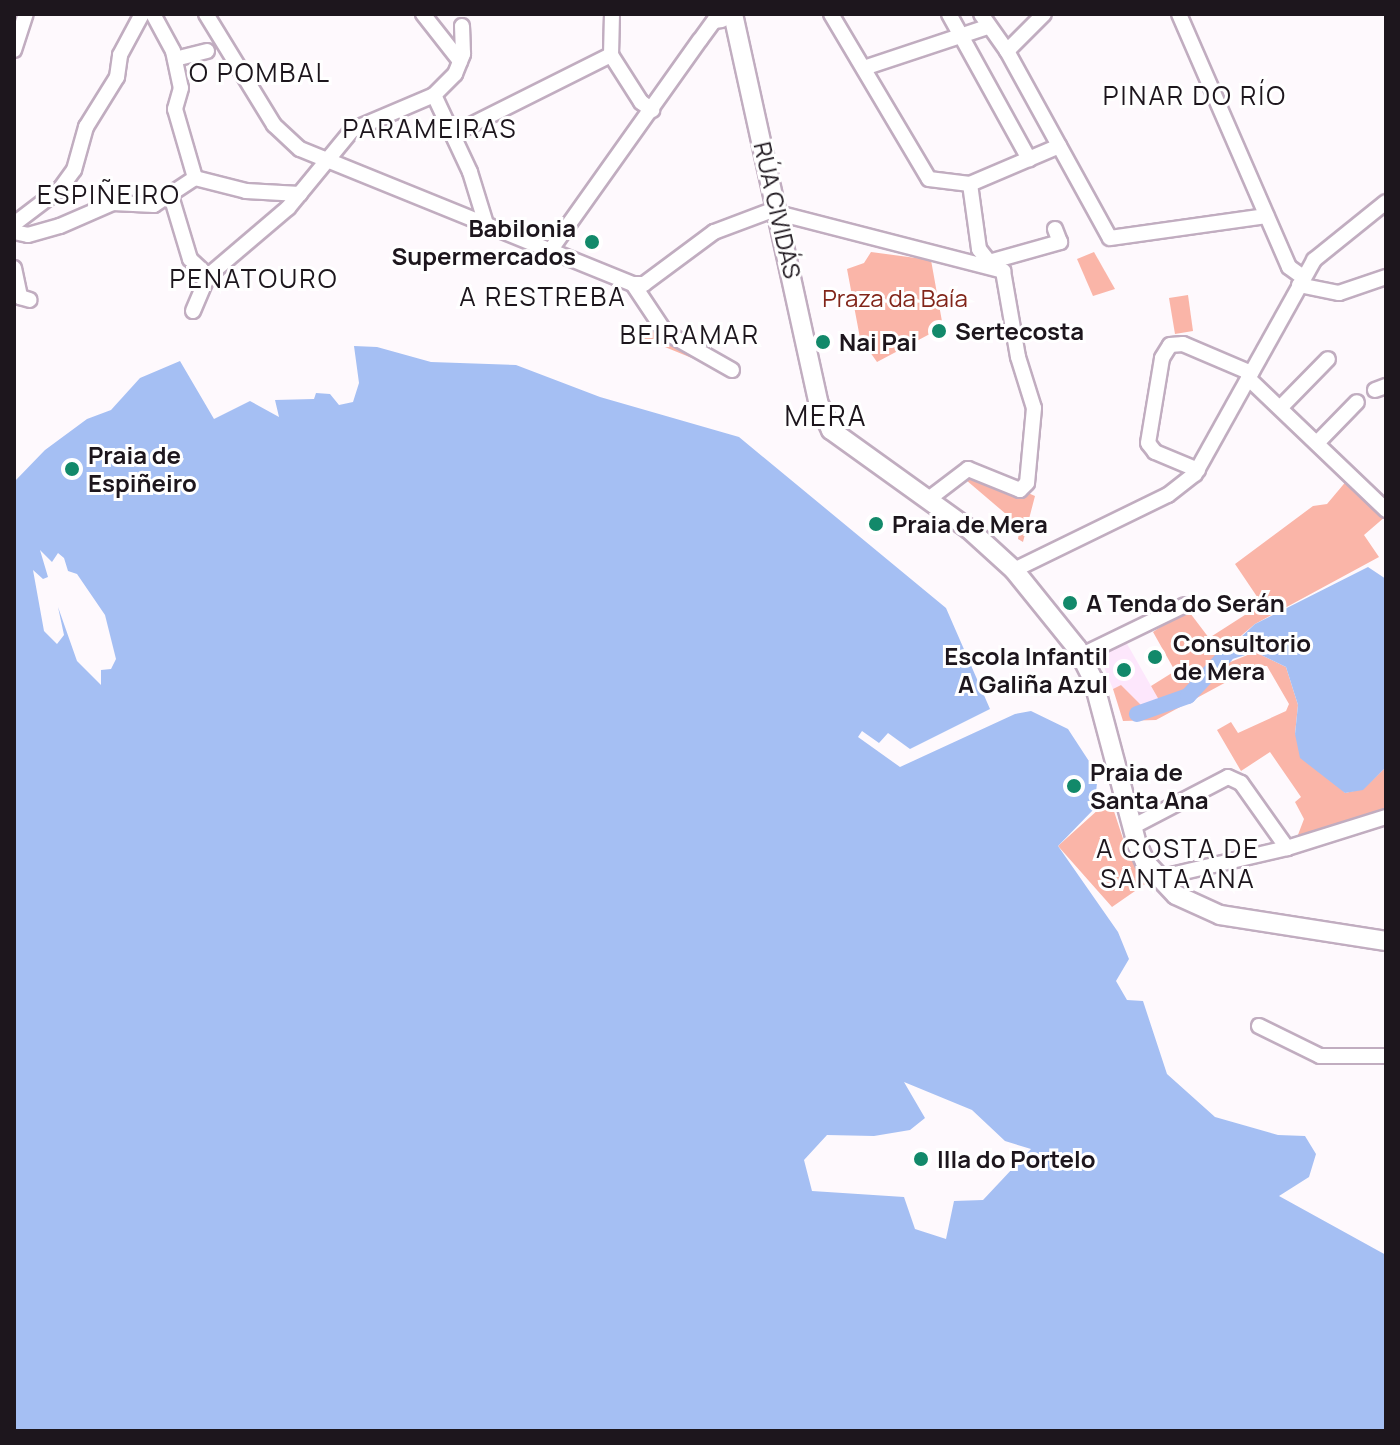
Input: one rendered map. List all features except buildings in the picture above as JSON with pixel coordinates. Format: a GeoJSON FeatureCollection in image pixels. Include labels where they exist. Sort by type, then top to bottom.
{"type":"FeatureCollection","features":[{"type":"Feature","properties":{"kind":"main road","name":"RÚA CIVIDÁS"},"geometry":{"type":"LineString","coordinates":[[727,17],[781,216],[818,402],[838,438],[930,498],[1014,570],[1082,655],[1093,679],[1132,827],[1145,862],[1158,878]]}},
{"type":"Feature","properties":{"kind":"main road"},"geometry":{"type":"LineString","coordinates":[[1158,878],[1188,903],[1220,915],[1386,941]]}},
{"type":"Feature","properties":{"kind":"street"},"geometry":{"type":"LineString","coordinates":[[14,50],[26,14]]}},
{"type":"Feature","properties":{"kind":"street"},"geometry":{"type":"LineString","coordinates":[[14,224],[60,189],[74,170],[86,127],[117,77],[120,55],[142,14]]}},
{"type":"Feature","properties":{"kind":"street"},"geometry":{"type":"LineString","coordinates":[[153,14],[175,59],[181,88],[175,109],[195,178]]}},
{"type":"Feature","properties":{"kind":"street"},"geometry":{"type":"LineString","coordinates":[[206,14],[274,125],[300,149],[328,163],[552,248],[633,284],[644,284],[714,232],[770,211],[1003,271],[1018,357],[1034,408],[1025,488],[968,469],[930,498]]}},
{"type":"Feature","properties":{"kind":"street"},"geometry":{"type":"LineString","coordinates":[[423,14],[460,61]]}},
{"type":"Feature","properties":{"kind":"street"},"geometry":{"type":"LineString","coordinates":[[612,14],[611,55],[652,110]]}},
{"type":"Feature","properties":{"kind":"street"},"geometry":{"type":"LineString","coordinates":[[831,14],[929,179],[970,184],[1059,146]]}},
{"type":"Feature","properties":{"kind":"street"},"geometry":{"type":"LineString","coordinates":[[949,14],[1029,159]]}},
{"type":"Feature","properties":{"kind":"street"},"geometry":{"type":"LineString","coordinates":[[1007,51],[1044,14]]}},
{"type":"Feature","properties":{"kind":"street"},"geometry":{"type":"LineString","coordinates":[[1179,14],[1289,267],[1324,288],[1339,293],[1386,277]]}},
{"type":"Feature","properties":{"kind":"street"},"geometry":{"type":"LineString","coordinates":[[552,248],[714,21],[727,17]]}},
{"type":"Feature","properties":{"kind":"street"},"geometry":{"type":"LineString","coordinates":[[864,68],[962,40],[984,21],[1007,51],[1110,238],[1266,216]]}},
{"type":"Feature","properties":{"kind":"street"},"geometry":{"type":"LineString","coordinates":[[193,311],[208,276],[300,194],[352,130],[434,95],[460,61],[462,26]]}},
{"type":"Feature","properties":{"kind":"street"},"geometry":{"type":"LineString","coordinates":[[175,59],[207,51]]}},
{"type":"Feature","properties":{"kind":"street"},"geometry":{"type":"LineString","coordinates":[[453,134],[611,55]]}},
{"type":"Feature","properties":{"kind":"street"},"geometry":{"type":"LineString","coordinates":[[434,95],[453,134],[486,224]]}},
{"type":"Feature","properties":{"kind":"street"},"geometry":{"type":"LineString","coordinates":[[195,178],[246,191],[300,194]]}},
{"type":"Feature","properties":{"kind":"street"},"geometry":{"type":"LineString","coordinates":[[14,232],[28,235],[60,226],[103,205],[154,205],[195,178]]}},
{"type":"Feature","properties":{"kind":"street"},"geometry":{"type":"LineString","coordinates":[[970,184],[979,249],[989,262],[1060,242],[1055,229]]}},
{"type":"Feature","properties":{"kind":"street"},"geometry":{"type":"LineString","coordinates":[[171,196],[190,259],[208,276]]}},
{"type":"Feature","properties":{"kind":"street"},"geometry":{"type":"LineString","coordinates":[[1014,570],[1168,495],[1198,470],[1303,277],[1326,247],[1386,202]]}},
{"type":"Feature","properties":{"kind":"street"},"geometry":{"type":"LineString","coordinates":[[14,268],[20,297],[30,300]]}},
{"type":"Feature","properties":{"kind":"street"},"geometry":{"type":"LineString","coordinates":[[633,284],[665,332],[732,370]]}},
{"type":"Feature","properties":{"kind":"street"},"geometry":{"type":"LineString","coordinates":[[1198,470],[1155,452],[1148,443],[1162,358],[1170,345],[1183,344],[1249,376],[1386,510]]}},
{"type":"Feature","properties":{"kind":"street"},"geometry":{"type":"LineString","coordinates":[[1281,407],[1328,359]]}},
{"type":"Feature","properties":{"kind":"street"},"geometry":{"type":"LineString","coordinates":[[1317,443],[1357,402]]}},
{"type":"Feature","properties":{"kind":"street"},"geometry":{"type":"LineString","coordinates":[[1082,655],[1185,605]]}},
{"type":"Feature","properties":{"kind":"street"},"geometry":{"type":"LineString","coordinates":[[1132,827],[1228,777],[1241,783],[1287,848]]}},
{"type":"Feature","properties":{"kind":"street"},"geometry":{"type":"LineString","coordinates":[[1158,878],[1287,848],[1386,817]]}},
{"type":"Feature","properties":{"kind":"street"},"geometry":{"type":"LineString","coordinates":[[1259,1026],[1320,1056],[1386,1056]]}},
{"type":"Feature","properties":{"kind":"shaded area","name":"Escola Infantil A Galiña Azul"},"geometry":{"type":"Polygon","coordinates":[[[1126,642],[1159,700],[1142,706],[1121,685],[1113,689],[1099,655],[1126,642]]]}},
{"type":"Feature","properties":{"kind":"green space","name":"Praza da Baía"},"geometry":{"type":"Polygon","coordinates":[[[871,252],[931,260],[943,327],[877,362],[860,338],[847,269],[864,263],[871,252]]]}},
{"type":"Feature","properties":{"kind":"green space"},"geometry":{"type":"Polygon","coordinates":[[[1094,252],[1115,289],[1093,296],[1077,259],[1094,252]]]}},
{"type":"Feature","properties":{"kind":"green space"},"geometry":{"type":"Polygon","coordinates":[[[1188,295],[1193,331],[1175,334],[1169,298],[1188,295]]]}},
{"type":"Feature","properties":{"kind":"green space"},"geometry":{"type":"Polygon","coordinates":[[[652,325],[674,346],[704,363],[638,336],[652,325]]]}},
{"type":"Feature","properties":{"kind":"green space"},"geometry":{"type":"Polygon","coordinates":[[[979,472],[1035,496],[1023,542],[1018,539],[1020,526],[966,480],[979,472]]]}},
{"type":"Feature","properties":{"kind":"green space"},"geometry":{"type":"Polygon","coordinates":[[[1348,479],[1386,516],[1364,535],[1379,557],[1255,624],[1223,651],[1213,669],[1255,652],[1286,667],[1298,705],[1295,734],[1345,793],[1363,789],[1386,767],[1386,812],[1296,840],[1304,819],[1295,802],[1301,797],[1270,752],[1241,771],[1217,730],[1231,722],[1238,733],[1286,711],[1289,704],[1267,666],[1256,666],[1156,720],[1123,721],[1113,689],[1121,685],[1142,706],[1159,700],[1151,686],[1175,671],[1153,632],[1187,609],[1209,638],[1262,604],[1235,564],[1313,506],[1327,504],[1348,479]]]}},
{"type":"Feature","properties":{"kind":"green space"},"geometry":{"type":"Polygon","coordinates":[[[1110,799],[1127,851],[1148,882],[1112,907],[1058,846],[1110,799]]]}},
{"type":"Feature","properties":{"kind":"water"},"geometry":{"type":"Polygon","coordinates":[[[354,346],[377,347],[431,362],[516,365],[600,397],[739,437],[946,608],[990,709],[910,749],[888,733],[879,743],[862,731],[858,737],[900,767],[1015,714],[1031,711],[1068,729],[1098,775],[1094,809],[1058,846],[1118,932],[1129,959],[1116,981],[1127,1000],[1143,1001],[1167,1074],[1215,1117],[1278,1135],[1305,1136],[1316,1154],[1309,1177],[1279,1196],[1386,1255],[1386,1431],[14,1431],[14,482],[45,450],[87,419],[111,410],[140,378],[180,361],[214,419],[250,401],[279,417],[275,400],[314,399],[316,393],[330,394],[339,405],[353,402],[359,383],[354,346]],[[40,550],[48,577],[43,579],[33,570],[44,631],[57,644],[64,635],[58,607],[77,661],[101,685],[101,670],[111,669],[116,659],[105,615],[77,574],[68,571],[64,558],[58,553],[52,562],[40,550]],[[904,1082],[925,1118],[910,1130],[874,1136],[827,1135],[804,1160],[812,1191],[904,1197],[915,1229],[946,1239],[954,1201],[983,1200],[1031,1149],[1005,1141],[972,1110],[904,1082]]]}},
{"type":"Feature","properties":{"kind":"water"},"geometry":{"type":"Polygon","coordinates":[[[1368,567],[1386,579],[1386,767],[1363,790],[1345,793],[1300,758],[1295,734],[1298,705],[1286,667],[1255,652],[1210,666],[1255,624],[1368,567]]]}},
{"type":"Feature","properties":{"kind":"waterway"},"geometry":{"type":"LineString","coordinates":[[1137,714],[1188,696],[1226,655]]}},
{"type":"Feature","properties":{"kind":"place","name":"Babilonia Supermercados"},"geometry":{"type":"Point","coordinates":[592,242]}},
{"type":"Feature","properties":{"kind":"place","name":"Sertecosta"},"geometry":{"type":"Point","coordinates":[939,331]}},
{"type":"Feature","properties":{"kind":"place","name":"Nai Pai"},"geometry":{"type":"Point","coordinates":[823,342]}},
{"type":"Feature","properties":{"kind":"place","name":"Praia de Espiñeiro"},"geometry":{"type":"Point","coordinates":[72,469]}},
{"type":"Feature","properties":{"kind":"place","name":"Praia de Mera"},"geometry":{"type":"Point","coordinates":[876,524]}},
{"type":"Feature","properties":{"kind":"place","name":"A Tenda do Serán"},"geometry":{"type":"Point","coordinates":[1070,603]}},
{"type":"Feature","properties":{"kind":"place","name":"Consultorio de Mera"},"geometry":{"type":"Point","coordinates":[1155,657]}},
{"type":"Feature","properties":{"kind":"place","name":"Escola Infantil A Galiña Azul"},"geometry":{"type":"Point","coordinates":[1124,670]}},
{"type":"Feature","properties":{"kind":"place","name":"Praia de Santa Ana"},"geometry":{"type":"Point","coordinates":[1074,786]}},
{"type":"Feature","properties":{"kind":"place","name":"Illa do Portelo"},"geometry":{"type":"Point","coordinates":[921,1159]}},
{"type":"Feature","properties":{"kind":"district","name":"O POMBAL"},"geometry":{"type":"Point","coordinates":[260,73]}},
{"type":"Feature","properties":{"kind":"district","name":"PINAR DO RÍO"},"geometry":{"type":"Point","coordinates":[1195,96]}},
{"type":"Feature","properties":{"kind":"district","name":"PARAMEIRAS"},"geometry":{"type":"Point","coordinates":[430,129]}},
{"type":"Feature","properties":{"kind":"district","name":"ESPIÑEIRO"},"geometry":{"type":"Point","coordinates":[109,195]}},
{"type":"Feature","properties":{"kind":"district","name":"PENATOURO"},"geometry":{"type":"Point","coordinates":[254,279]}},
{"type":"Feature","properties":{"kind":"district","name":"A RESTREBA"},"geometry":{"type":"Point","coordinates":[543,297]}},
{"type":"Feature","properties":{"kind":"district","name":"BEIRAMAR"},"geometry":{"type":"Point","coordinates":[690,335]}},
{"type":"Feature","properties":{"kind":"district","name":"MERA"},"geometry":{"type":"Point","coordinates":[826,415]}},
{"type":"Feature","properties":{"kind":"district","name":"A COSTA DE SANTA ANA"},"geometry":{"type":"Point","coordinates":[1178,864]}}]}
